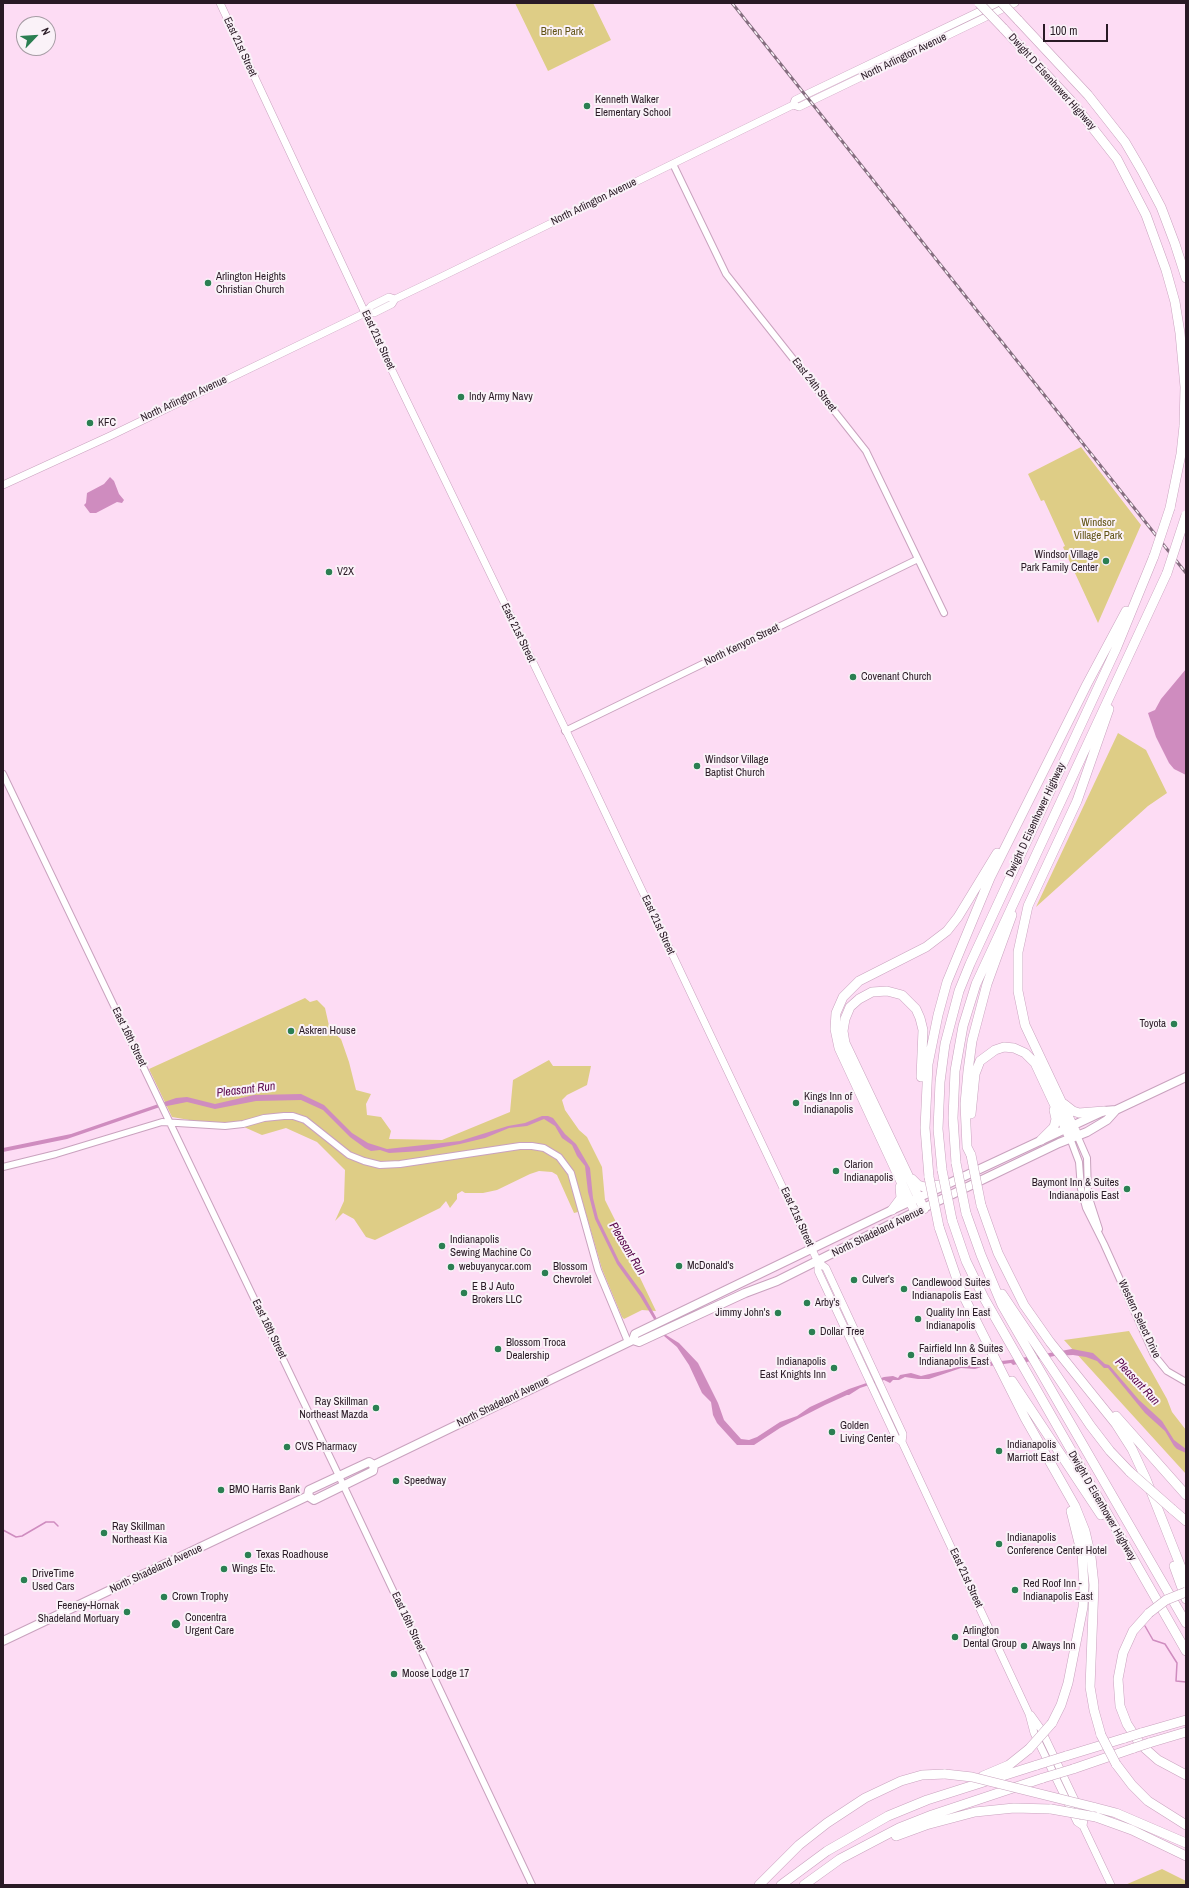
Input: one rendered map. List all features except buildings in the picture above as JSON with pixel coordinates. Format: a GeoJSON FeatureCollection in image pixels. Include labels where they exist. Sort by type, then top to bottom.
{"type":"FeatureCollection","features":[{"type":"Feature","properties":{"kind":"highway","name":"Dwight D Eisenhower Highway"},"geometry":{"type":"LineString","coordinates":[[979,3],[1073,103],[1117,159],[1146,215],[1166,270],[1175,302],[1180,333],[1185,387],[1184,426],[1181,454],[1170,508],[1154,556],[1116,649],[972,958],[959,992],[947,1032],[940,1082],[938,1122],[942,1170],[952,1220],[973,1277],[1011,1347],[1186,1651]]}},
{"type":"Feature","properties":{"kind":"highway","name":"Dwight D Eisenhower Highway"},"geometry":{"type":"LineString","coordinates":[[1002,3],[1088,95],[1125,142],[1161,208],[1171,232],[1186,278]]}},
{"type":"Feature","properties":{"kind":"highway","name":"Dwight D Eisenhower Highway"},"geometry":{"type":"LineString","coordinates":[[1186,515],[1167,573],[979,974],[961,1031],[954,1082],[953,1118],[956,1162],[966,1213],[974,1239],[990,1277],[1031,1344],[1041,1371],[1186,1623]]}},
{"type":"Feature","properties":{"kind":"highway"},"geometry":{"type":"LineString","coordinates":[[1144,578],[1110,640],[1019,818],[988,882],[947,982],[936,1024],[928,1064],[925,1128],[928,1177],[939,1227],[961,1291],[1006,1376],[1096,1508],[1123,1553],[1154,1595]]}},
{"type":"Feature","properties":{"kind":"highway"},"geometry":{"type":"LineString","coordinates":[[1074,1137],[1030,1039],[1024,1020],[1018,991],[1018,952],[1028,906],[1077,801],[1100,739],[1119,677]]}},
{"type":"Feature","properties":{"kind":"highway"},"geometry":{"type":"LineString","coordinates":[[915,1212],[839,1048],[834,1029],[837,1010],[846,994],[859,981],[926,947],[950,928],[1019,818]]}},
{"type":"Feature","properties":{"kind":"highway"},"geometry":{"type":"LineString","coordinates":[[971,1155],[967,1147],[965,1110],[972,1041],[985,989],[1008,927],[1019,889]]}},
{"type":"Feature","properties":{"kind":"highway"},"geometry":{"type":"LineString","coordinates":[[924,1209],[844,1041],[843,1026],[846,1014],[855,1002],[868,994],[880,991],[897,993],[911,1003],[919,1016],[923,1040],[920,1101],[925,1128]]}},
{"type":"Feature","properties":{"kind":"highway"},"geometry":{"type":"LineString","coordinates":[[1104,1111],[1073,1111],[1056,1099],[1035,1064],[1025,1053],[1008,1047],[998,1048],[989,1052],[980,1061],[975,1074],[971,1108],[971,1155],[981,1205],[994,1244],[1014,1286],[1029,1314],[1122,1433],[1135,1454],[1186,1580]]}},
{"type":"Feature","properties":{"kind":"highway"},"geometry":{"type":"LineString","coordinates":[[1041,1140],[1055,1124],[1056,1099]]}},
{"type":"Feature","properties":{"kind":"highway"},"geometry":{"type":"LineString","coordinates":[[909,1176],[921,1186],[947,1184]]}},
{"type":"Feature","properties":{"kind":"highway"},"geometry":{"type":"LineString","coordinates":[[892,1210],[901,1198],[899,1180]]}},
{"type":"Feature","properties":{"kind":"highway"},"geometry":{"type":"LineString","coordinates":[[1031,1344],[1053,1369],[1098,1436],[1130,1472],[1186,1521]]}},
{"type":"Feature","properties":{"kind":"highway"},"geometry":{"type":"LineString","coordinates":[[1071,1369],[1096,1394],[1186,1494]]}},
{"type":"Feature","properties":{"kind":"highway"},"geometry":{"type":"LineString","coordinates":[[1006,1376],[1054,1471],[1077,1512],[1087,1537],[1091,1558],[1094,1598],[1090,1679],[1094,1710],[1101,1735],[1116,1764],[1132,1785],[1148,1801],[1186,1825]]}},
{"type":"Feature","properties":{"kind":"highway"},"geometry":{"type":"LineString","coordinates":[[927,1800],[952,1787],[1002,1768],[1029,1749],[1052,1723],[1061,1705],[1068,1683],[1082,1615],[1084,1592],[1080,1539],[1073,1516],[1054,1471]]}},
{"type":"Feature","properties":{"kind":"highway"},"geometry":{"type":"LineString","coordinates":[[1150,1489],[1186,1599]]}},
{"type":"Feature","properties":{"kind":"highway"},"geometry":{"type":"LineString","coordinates":[[1186,1592],[1166,1600],[1149,1613],[1133,1631],[1123,1653],[1118,1679],[1120,1706],[1129,1728],[1140,1744],[1151,1755],[1165,1765],[1186,1775]]}},
{"type":"Feature","properties":{"kind":"highway"},"geometry":{"type":"LineString","coordinates":[[781,1885],[814,1859],[842,1841],[888,1816],[927,1800],[1186,1720]]}},
{"type":"Feature","properties":{"kind":"highway"},"geometry":{"type":"LineString","coordinates":[[804,1885],[846,1855],[899,1828],[938,1813],[1186,1732]]}},
{"type":"Feature","properties":{"kind":"highway"},"geometry":{"type":"LineString","coordinates":[[1149,1743],[1186,1737]]}},
{"type":"Feature","properties":{"kind":"highway"},"geometry":{"type":"LineString","coordinates":[[759,1885],[799,1845],[827,1823],[886,1786],[922,1775],[945,1774],[972,1777],[1093,1807],[1116,1813],[1186,1843]]}},
{"type":"Feature","properties":{"kind":"highway"},"geometry":{"type":"LineString","coordinates":[[814,1877],[882,1842],[941,1820],[969,1813],[1031,1807],[1096,1817],[1132,1830],[1186,1856]]}},
{"type":"Feature","properties":{"kind":"main road","name":"East 21st Street"},"geometry":{"type":"LineString","coordinates":[[220,3],[365,313],[812,1249],[818,1262],[818,1271],[896,1438],[902,1442],[1029,1714],[1034,1733],[1077,1822],[1083,1826],[1111,1885]]}},
{"type":"Feature","properties":{"kind":"main road","name":"North Arlington Avenue"},"geometry":{"type":"LineString","coordinates":[[793,106],[795,100],[997,3]]}},
{"type":"Feature","properties":{"kind":"main road","name":"North Arlington Avenue"},"geometry":{"type":"LineString","coordinates":[[3,485],[110,436],[365,313],[374,313],[392,304],[395,298],[793,106],[799,107],[1015,3]]}},
{"type":"Feature","properties":{"kind":"main road","name":"North Shadeland Avenue"},"geometry":{"type":"LineString","coordinates":[[631,1341],[635,1334],[892,1210],[1104,1111],[1116,1110],[1186,1077]]}},
{"type":"Feature","properties":{"kind":"main road","name":"North Shadeland Avenue"},"geometry":{"type":"LineString","coordinates":[[374,1465],[631,1341],[639,1342],[818,1262],[915,1212],[1074,1137],[1107,1120],[1116,1110]]}},
{"type":"Feature","properties":{"kind":"main road","name":"East 21st Street"},"geometry":{"type":"LineString","coordinates":[[818,1262],[826,1268],[903,1434],[902,1442]]}},
{"type":"Feature","properties":{"kind":"main road","name":"North Shadeland Avenue"},"geometry":{"type":"LineString","coordinates":[[308,1496],[309,1490],[369,1462],[374,1465]]}},
{"type":"Feature","properties":{"kind":"main road","name":"North Shadeland Avenue"},"geometry":{"type":"LineString","coordinates":[[308,1496],[314,1500],[373,1471],[374,1465]]}},
{"type":"Feature","properties":{"kind":"main road","name":"North Shadeland Avenue"},"geometry":{"type":"LineString","coordinates":[[3,1640],[308,1496]]}},
{"type":"Feature","properties":{"kind":"street","name":"East 24th Street"},"geometry":{"type":"LineString","coordinates":[[673,164],[726,274],[860,443],[873,465],[944,613]]}},
{"type":"Feature","properties":{"kind":"street","name":"North Kenyon Street"},"geometry":{"type":"LineString","coordinates":[[565,731],[918,559]]}},
{"type":"Feature","properties":{"kind":"street","name":"East 16th Street"},"geometry":{"type":"LineString","coordinates":[[3,774],[344,1485],[532,1885]]}},
{"type":"Feature","properties":{"kind":"street"},"geometry":{"type":"LineString","coordinates":[[3,1166],[56,1154],[151,1124],[169,1122],[225,1126],[243,1124],[270,1117],[293,1116],[312,1124],[350,1155],[364,1161],[382,1165],[526,1146],[548,1150],[562,1160],[571,1173],[598,1270],[631,1341]]}},
{"type":"Feature","properties":{"kind":"street","name":"Western Select Drive"},"geometry":{"type":"LineString","coordinates":[[1074,1137],[1087,1158],[1088,1195],[1104,1244],[1154,1355],[1167,1371],[1186,1382]]}},
{"type":"Feature","properties":{"kind":"green space","name":"Brien Park"},"geometry":{"type":"Polygon","coordinates":[[[515,3],[593,3],[611,40],[548,71],[515,3]]]}},
{"type":"Feature","properties":{"kind":"green space","name":"Windsor Village Park"},"geometry":{"type":"Polygon","coordinates":[[[1081,447],[1141,525],[1098,623],[1063,547],[1065,546],[1044,500],[1041,501],[1028,474],[1081,447]]]}},
{"type":"Feature","properties":{"kind":"green space"},"geometry":{"type":"Polygon","coordinates":[[[1118,733],[1146,750],[1167,793],[1148,806],[1036,907],[1118,733]]]}},
{"type":"Feature","properties":{"kind":"green space"},"geometry":{"type":"Polygon","coordinates":[[[305,998],[310,1002],[317,1000],[325,1008],[330,1030],[341,1039],[356,1090],[371,1094],[366,1104],[367,1115],[381,1117],[391,1131],[389,1139],[442,1140],[510,1112],[513,1080],[549,1060],[553,1066],[591,1066],[587,1085],[567,1095],[562,1100],[565,1110],[579,1130],[587,1137],[602,1167],[605,1200],[628,1246],[631,1259],[656,1311],[642,1310],[624,1319],[622,1317],[602,1269],[582,1200],[578,1212],[574,1213],[557,1175],[552,1172],[539,1171],[497,1190],[483,1193],[465,1193],[462,1191],[457,1194],[457,1199],[450,1208],[446,1201],[440,1208],[375,1240],[366,1237],[354,1219],[343,1213],[335,1221],[344,1201],[345,1170],[317,1142],[286,1128],[262,1135],[235,1123],[201,1122],[172,1117],[149,1069],[305,998]]]}},
{"type":"Feature","properties":{"kind":"green space"},"geometry":{"type":"Polygon","coordinates":[[[1129,1331],[1167,1399],[1172,1412],[1186,1430],[1186,1474],[1064,1340],[1129,1331]]]}},
{"type":"Feature","properties":{"kind":"green space"},"geometry":{"type":"Polygon","coordinates":[[[1162,1869],[1186,1881],[1186,1885],[1125,1885],[1162,1869]]]}},
{"type":"Feature","properties":{"kind":"shaded area"},"geometry":{"type":"Polygon","coordinates":[[[110,477],[114,481],[119,494],[124,500],[122,503],[117,502],[96,513],[90,513],[84,505],[86,503],[87,493],[104,484],[110,477]]]}},
{"type":"Feature","properties":{"kind":"shaded area"},"geometry":{"type":"Polygon","coordinates":[[[1186,669],[1186,775],[1174,769],[1169,763],[1156,737],[1148,713],[1155,710],[1161,699],[1186,669]]]}},
{"type":"Feature","properties":{"kind":"shaded area","name":"Pleasant Run"},"geometry":{"type":"Polygon","coordinates":[[[301,1094],[324,1105],[352,1133],[368,1143],[387,1149],[460,1141],[508,1126],[525,1123],[542,1116],[553,1118],[565,1134],[576,1144],[590,1168],[593,1198],[598,1218],[619,1261],[643,1294],[666,1335],[679,1343],[698,1363],[718,1403],[724,1420],[741,1439],[749,1440],[757,1437],[780,1422],[797,1416],[810,1407],[849,1389],[884,1377],[893,1376],[898,1378],[900,1375],[911,1373],[921,1376],[967,1365],[1010,1360],[1072,1349],[1093,1353],[1105,1364],[1109,1365],[1139,1400],[1162,1421],[1174,1440],[1186,1449],[1186,1453],[1174,1446],[1165,1431],[1145,1413],[1108,1368],[1104,1368],[1097,1361],[1086,1357],[1073,1355],[1054,1356],[1013,1365],[1011,1363],[988,1365],[975,1369],[961,1368],[929,1379],[905,1377],[899,1380],[893,1380],[890,1383],[884,1380],[860,1388],[849,1395],[825,1405],[780,1428],[754,1445],[737,1445],[717,1423],[713,1415],[711,1402],[702,1393],[689,1365],[677,1347],[664,1336],[640,1296],[617,1264],[595,1219],[588,1192],[585,1166],[577,1156],[572,1145],[562,1138],[555,1126],[544,1119],[527,1126],[509,1128],[485,1138],[460,1144],[422,1151],[389,1153],[380,1150],[371,1151],[365,1148],[350,1137],[323,1110],[301,1100],[256,1101],[215,1109],[187,1102],[157,1108],[67,1139],[3,1152],[3,1148],[71,1134],[176,1098],[187,1097],[215,1104],[254,1095],[301,1094]]]}},
{"type":"Feature","properties":{"kind":"waterway"},"geometry":{"type":"LineString","coordinates":[[3,1530],[16,1537],[22,1536],[46,1522],[54,1522],[58,1526]]}},
{"type":"Feature","properties":{"kind":"waterway"},"geometry":{"type":"LineString","coordinates":[[1145,1626],[1153,1640],[1165,1644],[1177,1663],[1176,1681],[1186,1682]]}},
{"type":"Feature","properties":{"kind":"railway"},"geometry":{"type":"LineString","coordinates":[[732,3],[1186,573]]}},
{"type":"Feature","properties":{"kind":"place","name":"Kenneth Walker Elementary School"},"geometry":{"type":"Point","coordinates":[587,106]}},
{"type":"Feature","properties":{"kind":"place","name":"Arlington Heights Christian Church"},"geometry":{"type":"Point","coordinates":[208,283]}},
{"type":"Feature","properties":{"kind":"place","name":"Indy Army Navy"},"geometry":{"type":"Point","coordinates":[461,397]}},
{"type":"Feature","properties":{"kind":"place","name":"KFC"},"geometry":{"type":"Point","coordinates":[90,423]}},
{"type":"Feature","properties":{"kind":"place","name":"Windsor Village Park Family Center"},"geometry":{"type":"Point","coordinates":[1106,561]}},
{"type":"Feature","properties":{"kind":"place","name":"V2X"},"geometry":{"type":"Point","coordinates":[329,572]}},
{"type":"Feature","properties":{"kind":"place","name":"Covenant Church"},"geometry":{"type":"Point","coordinates":[853,677]}},
{"type":"Feature","properties":{"kind":"place","name":"Windsor Village Baptist Church"},"geometry":{"type":"Point","coordinates":[697,766]}},
{"type":"Feature","properties":{"kind":"place","name":"Toyota"},"geometry":{"type":"Point","coordinates":[1174,1024]}},
{"type":"Feature","properties":{"kind":"place","name":"Askren House"},"geometry":{"type":"Point","coordinates":[291,1031]}},
{"type":"Feature","properties":{"kind":"place","name":"Kings Inn of Indianapolis"},"geometry":{"type":"Point","coordinates":[796,1103]}},
{"type":"Feature","properties":{"kind":"place","name":"Clarion Indianapolis"},"geometry":{"type":"Point","coordinates":[836,1171]}},
{"type":"Feature","properties":{"kind":"place","name":"Baymont Inn & Suites Indianapolis East"},"geometry":{"type":"Point","coordinates":[1127,1189]}},
{"type":"Feature","properties":{"kind":"place","name":"Indianapolis Sewing Machine Co"},"geometry":{"type":"Point","coordinates":[442,1246]}},
{"type":"Feature","properties":{"kind":"place","name":"McDonald's"},"geometry":{"type":"Point","coordinates":[679,1266]}},
{"type":"Feature","properties":{"kind":"place","name":"webuyanycar.com"},"geometry":{"type":"Point","coordinates":[451,1267]}},
{"type":"Feature","properties":{"kind":"place","name":"Blossom Chevrolet"},"geometry":{"type":"Point","coordinates":[545,1273]}},
{"type":"Feature","properties":{"kind":"place","name":"Culver's"},"geometry":{"type":"Point","coordinates":[854,1280]}},
{"type":"Feature","properties":{"kind":"place","name":"Candlewood Suites Indianapolis East"},"geometry":{"type":"Point","coordinates":[904,1289]}},
{"type":"Feature","properties":{"kind":"place","name":"E B J Auto Brokers LLC"},"geometry":{"type":"Point","coordinates":[464,1293]}},
{"type":"Feature","properties":{"kind":"place","name":"Arby's"},"geometry":{"type":"Point","coordinates":[807,1303]}},
{"type":"Feature","properties":{"kind":"place","name":"Jimmy John's"},"geometry":{"type":"Point","coordinates":[778,1313]}},
{"type":"Feature","properties":{"kind":"place","name":"Quality Inn East Indianapolis"},"geometry":{"type":"Point","coordinates":[918,1319]}},
{"type":"Feature","properties":{"kind":"place","name":"Dollar Tree"},"geometry":{"type":"Point","coordinates":[812,1332]}},
{"type":"Feature","properties":{"kind":"place","name":"Blossom Troca Dealership"},"geometry":{"type":"Point","coordinates":[498,1349]}},
{"type":"Feature","properties":{"kind":"place","name":"Fairfield Inn & Suites Indianapolis East"},"geometry":{"type":"Point","coordinates":[911,1355]}},
{"type":"Feature","properties":{"kind":"place","name":"Indianapolis East Knights Inn"},"geometry":{"type":"Point","coordinates":[834,1368]}},
{"type":"Feature","properties":{"kind":"place","name":"Ray Skillman Northeast Mazda"},"geometry":{"type":"Point","coordinates":[376,1408]}},
{"type":"Feature","properties":{"kind":"place","name":"Golden Living Center"},"geometry":{"type":"Point","coordinates":[832,1432]}},
{"type":"Feature","properties":{"kind":"place","name":"CVS Pharmacy"},"geometry":{"type":"Point","coordinates":[287,1447]}},
{"type":"Feature","properties":{"kind":"place","name":"Indianapolis Marriott East"},"geometry":{"type":"Point","coordinates":[999,1451]}},
{"type":"Feature","properties":{"kind":"place","name":"Speedway"},"geometry":{"type":"Point","coordinates":[396,1481]}},
{"type":"Feature","properties":{"kind":"place","name":"BMO Harris Bank"},"geometry":{"type":"Point","coordinates":[221,1490]}},
{"type":"Feature","properties":{"kind":"place","name":"Ray Skillman Northeast Kia"},"geometry":{"type":"Point","coordinates":[104,1533]}},
{"type":"Feature","properties":{"kind":"place","name":"Indianapolis Conference Center Hotel"},"geometry":{"type":"Point","coordinates":[999,1544]}},
{"type":"Feature","properties":{"kind":"place","name":"Texas Roadhouse"},"geometry":{"type":"Point","coordinates":[248,1555]}},
{"type":"Feature","properties":{"kind":"place","name":"Wings Etc."},"geometry":{"type":"Point","coordinates":[224,1569]}},
{"type":"Feature","properties":{"kind":"place","name":"DriveTime Used Cars"},"geometry":{"type":"Point","coordinates":[24,1580]}},
{"type":"Feature","properties":{"kind":"place","name":"Red Roof Inn - Indianapolis East"},"geometry":{"type":"Point","coordinates":[1015,1590]}},
{"type":"Feature","properties":{"kind":"place","name":"Crown Trophy"},"geometry":{"type":"Point","coordinates":[164,1597]}},
{"type":"Feature","properties":{"kind":"place","name":"Feeney-Hornak Shadeland Mortuary"},"geometry":{"type":"Point","coordinates":[127,1612]}},
{"type":"Feature","properties":{"kind":"place","name":"Concentra Urgent Care"},"geometry":{"type":"Point","coordinates":[176,1624]}},
{"type":"Feature","properties":{"kind":"place","name":"Arlington Dental Group"},"geometry":{"type":"Point","coordinates":[955,1637]}},
{"type":"Feature","properties":{"kind":"place","name":"Always Inn"},"geometry":{"type":"Point","coordinates":[1024,1646]}},
{"type":"Feature","properties":{"kind":"place","name":"Moose Lodge 17"},"geometry":{"type":"Point","coordinates":[394,1674]}}]}
